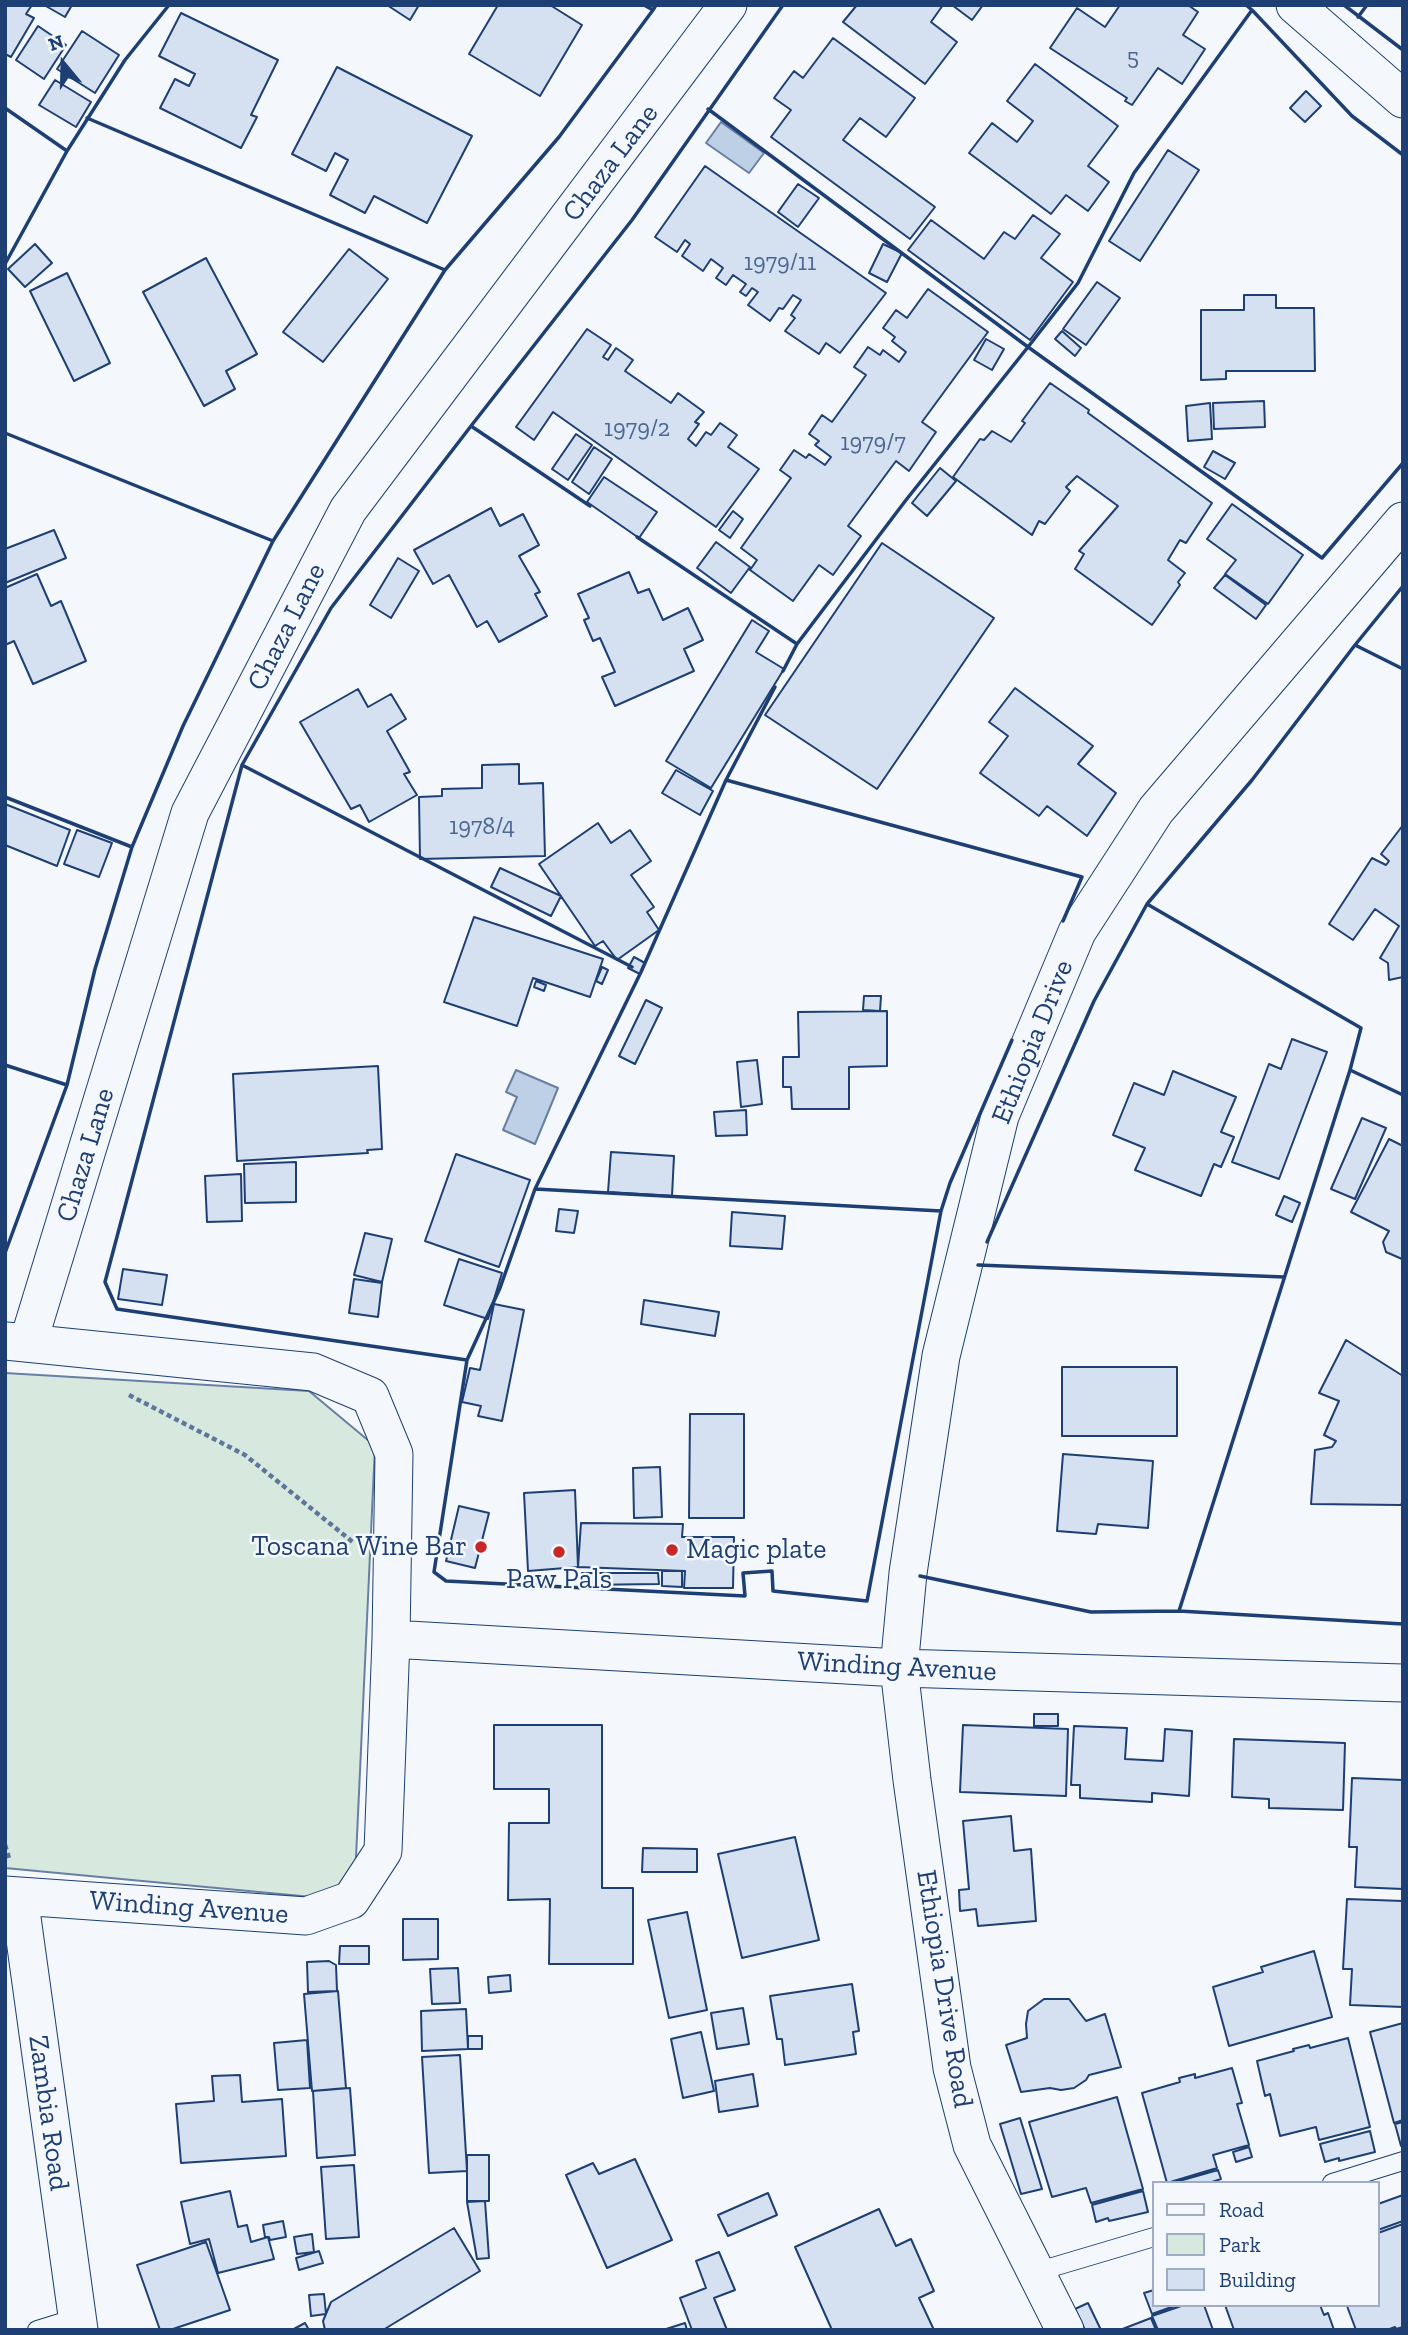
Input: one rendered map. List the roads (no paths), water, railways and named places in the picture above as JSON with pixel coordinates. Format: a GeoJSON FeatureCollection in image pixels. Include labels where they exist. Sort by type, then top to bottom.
{"type":"FeatureCollection","features":[{"type":"Feature","properties":{"kind":"street","name":"Chaza Lane"},"geometry":{"type":"LineString","coordinates":[[17,1342],[190,813],[348,510],[728,5]]}},
{"type":"Feature","properties":{"kind":"street"},"geometry":{"type":"LineString","coordinates":[[1295,5],[1403,99]]}},
{"type":"Feature","properties":{"kind":"street","name":"Ethiopia Drive"},"geometry":{"type":"LineString","coordinates":[[899,1668],[908,1573],[941,1356],[1000,1116],[1077,932],[1156,810],[1403,521]]}},
{"type":"Feature","properties":{"kind":"street","name":"Winding Avenue"},"geometry":{"type":"LineString","coordinates":[[12,1895],[306,1916],[351,1900],[383,1851],[391,1639],[394,1454],[370,1396],[313,1372],[17,1342]]}},
{"type":"Feature","properties":{"kind":"street","name":"Winding Avenue"},"geometry":{"type":"LineString","coordinates":[[391,1639],[899,1668],[1403,1683]]}},
{"type":"Feature","properties":{"kind":"street","name":"Ethiopia Drive Road"},"geometry":{"type":"LineString","coordinates":[[899,1668],[952,2068],[972,2145],[1065,2330]]}},
{"type":"Feature","properties":{"kind":"street","name":"Zambia Road"},"geometry":{"type":"LineString","coordinates":[[12,1895],[77,2324]]}},
{"type":"Feature","properties":{"kind":"lane"},"geometry":{"type":"LineString","coordinates":[[1338,2181],[1403,2161]]}},
{"type":"Feature","properties":{"kind":"lane"},"geometry":{"type":"LineString","coordinates":[[1036,2272],[1152,2238]]}},
{"type":"Feature","properties":{"kind":"lane"},"geometry":{"type":"LineString","coordinates":[[37,2330],[77,2324]]}},
{"type":"Feature","properties":{"kind":"water"},"geometry":{"type":"Polygon","coordinates":[[[721,122],[764,153],[749,173],[706,143],[721,122]]]}},
{"type":"Feature","properties":{"kind":"water"},"geometry":{"type":"Polygon","coordinates":[[[516,1070],[558,1088],[535,1144],[503,1130],[517,1097],[506,1092],[516,1070]]]}},
{"type":"Feature","properties":{"kind":"place","name":"Toscana Wine Bar"},"geometry":{"type":"Point","coordinates":[481,1547]}},
{"type":"Feature","properties":{"kind":"place","name":"Magic plate"},"geometry":{"type":"Point","coordinates":[672,1550]}},
{"type":"Feature","properties":{"kind":"place","name":"Paw Pals"},"geometry":{"type":"Point","coordinates":[559,1552]}}]}
